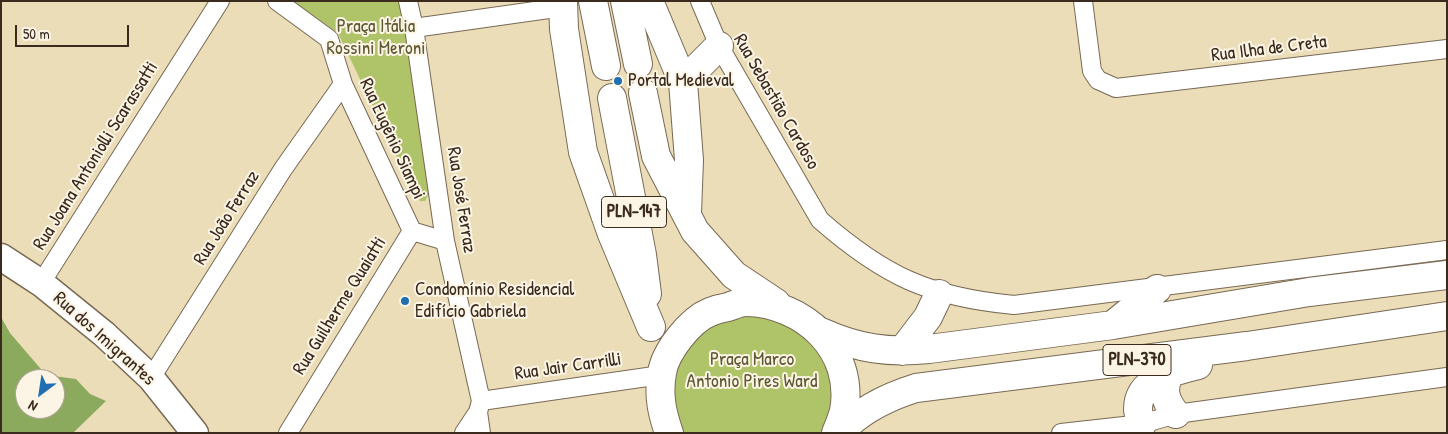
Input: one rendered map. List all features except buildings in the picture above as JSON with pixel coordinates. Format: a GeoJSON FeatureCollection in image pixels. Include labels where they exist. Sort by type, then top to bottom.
{"type":"FeatureCollection","features":[{"type":"Feature","properties":{"kind":"main road"},"geometry":{"type":"LineString","coordinates":[[593,1],[606,66]]}},
{"type":"Feature","properties":{"kind":"main road"},"geometry":{"type":"LineString","coordinates":[[626,1],[638,64]]}},
{"type":"Feature","properties":{"kind":"main road"},"geometry":{"type":"LineString","coordinates":[[649,1],[683,82],[689,160],[687,215]]}},
{"type":"Feature","properties":{"kind":"main road"},"geometry":{"type":"LineString","coordinates":[[563,4],[564,29],[583,152],[612,234],[652,327]]}},
{"type":"Feature","properties":{"kind":"main road"},"geometry":{"type":"LineString","coordinates":[[683,82],[719,46]]}},
{"type":"Feature","properties":{"kind":"main road","name":"PLN-147"},"geometry":{"type":"LineString","coordinates":[[643,93],[656,156],[695,231],[734,275],[782,307]]}},
{"type":"Feature","properties":{"kind":"main road","name":"PLN-147"},"geometry":{"type":"LineString","coordinates":[[612,98],[642,255],[652,327],[662,372]]}},
{"type":"Feature","properties":{"kind":"main road","name":"PLN-370"},"geometry":{"type":"LineString","coordinates":[[821,332],[856,346],[902,351],[1113,325],[1309,292],[1447,275]]}},
{"type":"Feature","properties":{"kind":"main road"},"geometry":{"type":"LineString","coordinates":[[1309,292],[1344,298],[1447,288]]}},
{"type":"Feature","properties":{"kind":"main road"},"geometry":{"type":"LineString","coordinates":[[1113,325],[1157,289]]}},
{"type":"Feature","properties":{"kind":"main road"},"geometry":{"type":"LineString","coordinates":[[902,351],[928,318],[939,294]]}},
{"type":"Feature","properties":{"kind":"main road","name":"PLN-370"},"geometry":{"type":"LineString","coordinates":[[669,433],[660,407],[662,372],[680,336],[708,313],[743,302],[782,307],[813,324],[821,332],[837,356],[844,383],[844,411],[838,433]]}},
{"type":"Feature","properties":{"kind":"main road","name":"PLN-370"},"geometry":{"type":"LineString","coordinates":[[838,433],[853,418],[876,404],[916,388],[1247,346],[1440,315]]}},
{"type":"Feature","properties":{"kind":"main road"},"geometry":{"type":"LineString","coordinates":[[1141,429],[1138,408],[1143,395],[1152,382],[1171,371],[1215,362],[1247,346]]}},
{"type":"Feature","properties":{"kind":"main road"},"geometry":{"type":"LineString","coordinates":[[1171,371],[1164,383],[1164,393],[1169,406],[1176,414]]}},
{"type":"Feature","properties":{"kind":"street","name":"Rua Joana Antoniolli Scarassatti"},"geometry":{"type":"LineString","coordinates":[[41,283],[220,1]]}},
{"type":"Feature","properties":{"kind":"street","name":"Rua Eugênio Siampi"},"geometry":{"type":"LineString","coordinates":[[277,1],[329,40],[343,84],[412,231]]}},
{"type":"Feature","properties":{"kind":"street","name":"Rua José Ferraz"},"geometry":{"type":"LineString","coordinates":[[408,1],[414,28],[444,240],[479,407],[482,433]]}},
{"type":"Feature","properties":{"kind":"street","name":"Rua Sebastião Cardoso"},"geometry":{"type":"LineString","coordinates":[[700,1],[719,46],[820,220],[856,251],[879,266],[939,294],[977,302],[1014,305],[1157,289],[1447,250]]}},
{"type":"Feature","properties":{"kind":"street","name":"Rua Ilha de Creta"},"geometry":{"type":"LineString","coordinates":[[1083,1],[1092,71],[1098,80],[1106,86],[1125,87],[1447,49]]}},
{"type":"Feature","properties":{"kind":"street"},"geometry":{"type":"LineString","coordinates":[[414,28],[563,4]]}},
{"type":"Feature","properties":{"kind":"street","name":"Rua João Ferraz"},"geometry":{"type":"LineString","coordinates":[[151,378],[283,169],[343,84]]}},
{"type":"Feature","properties":{"kind":"street","name":"Rua Guilherme Quaiatti"},"geometry":{"type":"LineString","coordinates":[[288,433],[412,231],[444,240]]}},
{"type":"Feature","properties":{"kind":"street","name":"Rua dos Imigrantes"},"geometry":{"type":"LineString","coordinates":[[1,257],[41,283],[104,334],[151,378],[195,433]]}},
{"type":"Feature","properties":{"kind":"street","name":"Rua Jair Carrilli"},"geometry":{"type":"LineString","coordinates":[[479,407],[662,372]]}},
{"type":"Feature","properties":{"kind":"street"},"geometry":{"type":"LineString","coordinates":[[1062,433],[1141,429],[1176,414],[1447,377]]}},
{"type":"Feature","properties":{"kind":"street"},"geometry":{"type":"LineString","coordinates":[[464,433],[479,407]]}},
{"type":"Feature","properties":{"kind":"green space","name":"Praça Itália Rossini Meroni"},"geometry":{"type":"Polygon","coordinates":[[[293,1],[401,1],[410,42],[430,192],[425,201],[420,201],[408,180],[338,33],[293,1]]]}},
{"type":"Feature","properties":{"kind":"green space","name":"Praça Marco Antonio Pires Ward"},"geometry":{"type":"Polygon","coordinates":[[[779,314],[820,350],[827,364],[832,384],[831,404],[820,433],[684,433],[679,424],[671,392],[680,354],[721,316],[779,314]]]}},
{"type":"Feature","properties":{"kind":"green space"},"geometry":{"type":"Polygon","coordinates":[[[1,317],[10,333],[41,369],[15,369],[15,419],[65,419],[65,378],[76,379],[90,394],[106,401],[73,433],[1,433],[1,317]]]}},
{"type":"Feature","properties":{"kind":"place","name":"Portal Medieval"},"geometry":{"type":"Point","coordinates":[618,81]}},
{"type":"Feature","properties":{"kind":"place","name":"Condomínio Residencial Edifício Gabriela"},"geometry":{"type":"Point","coordinates":[405,301]}}]}
